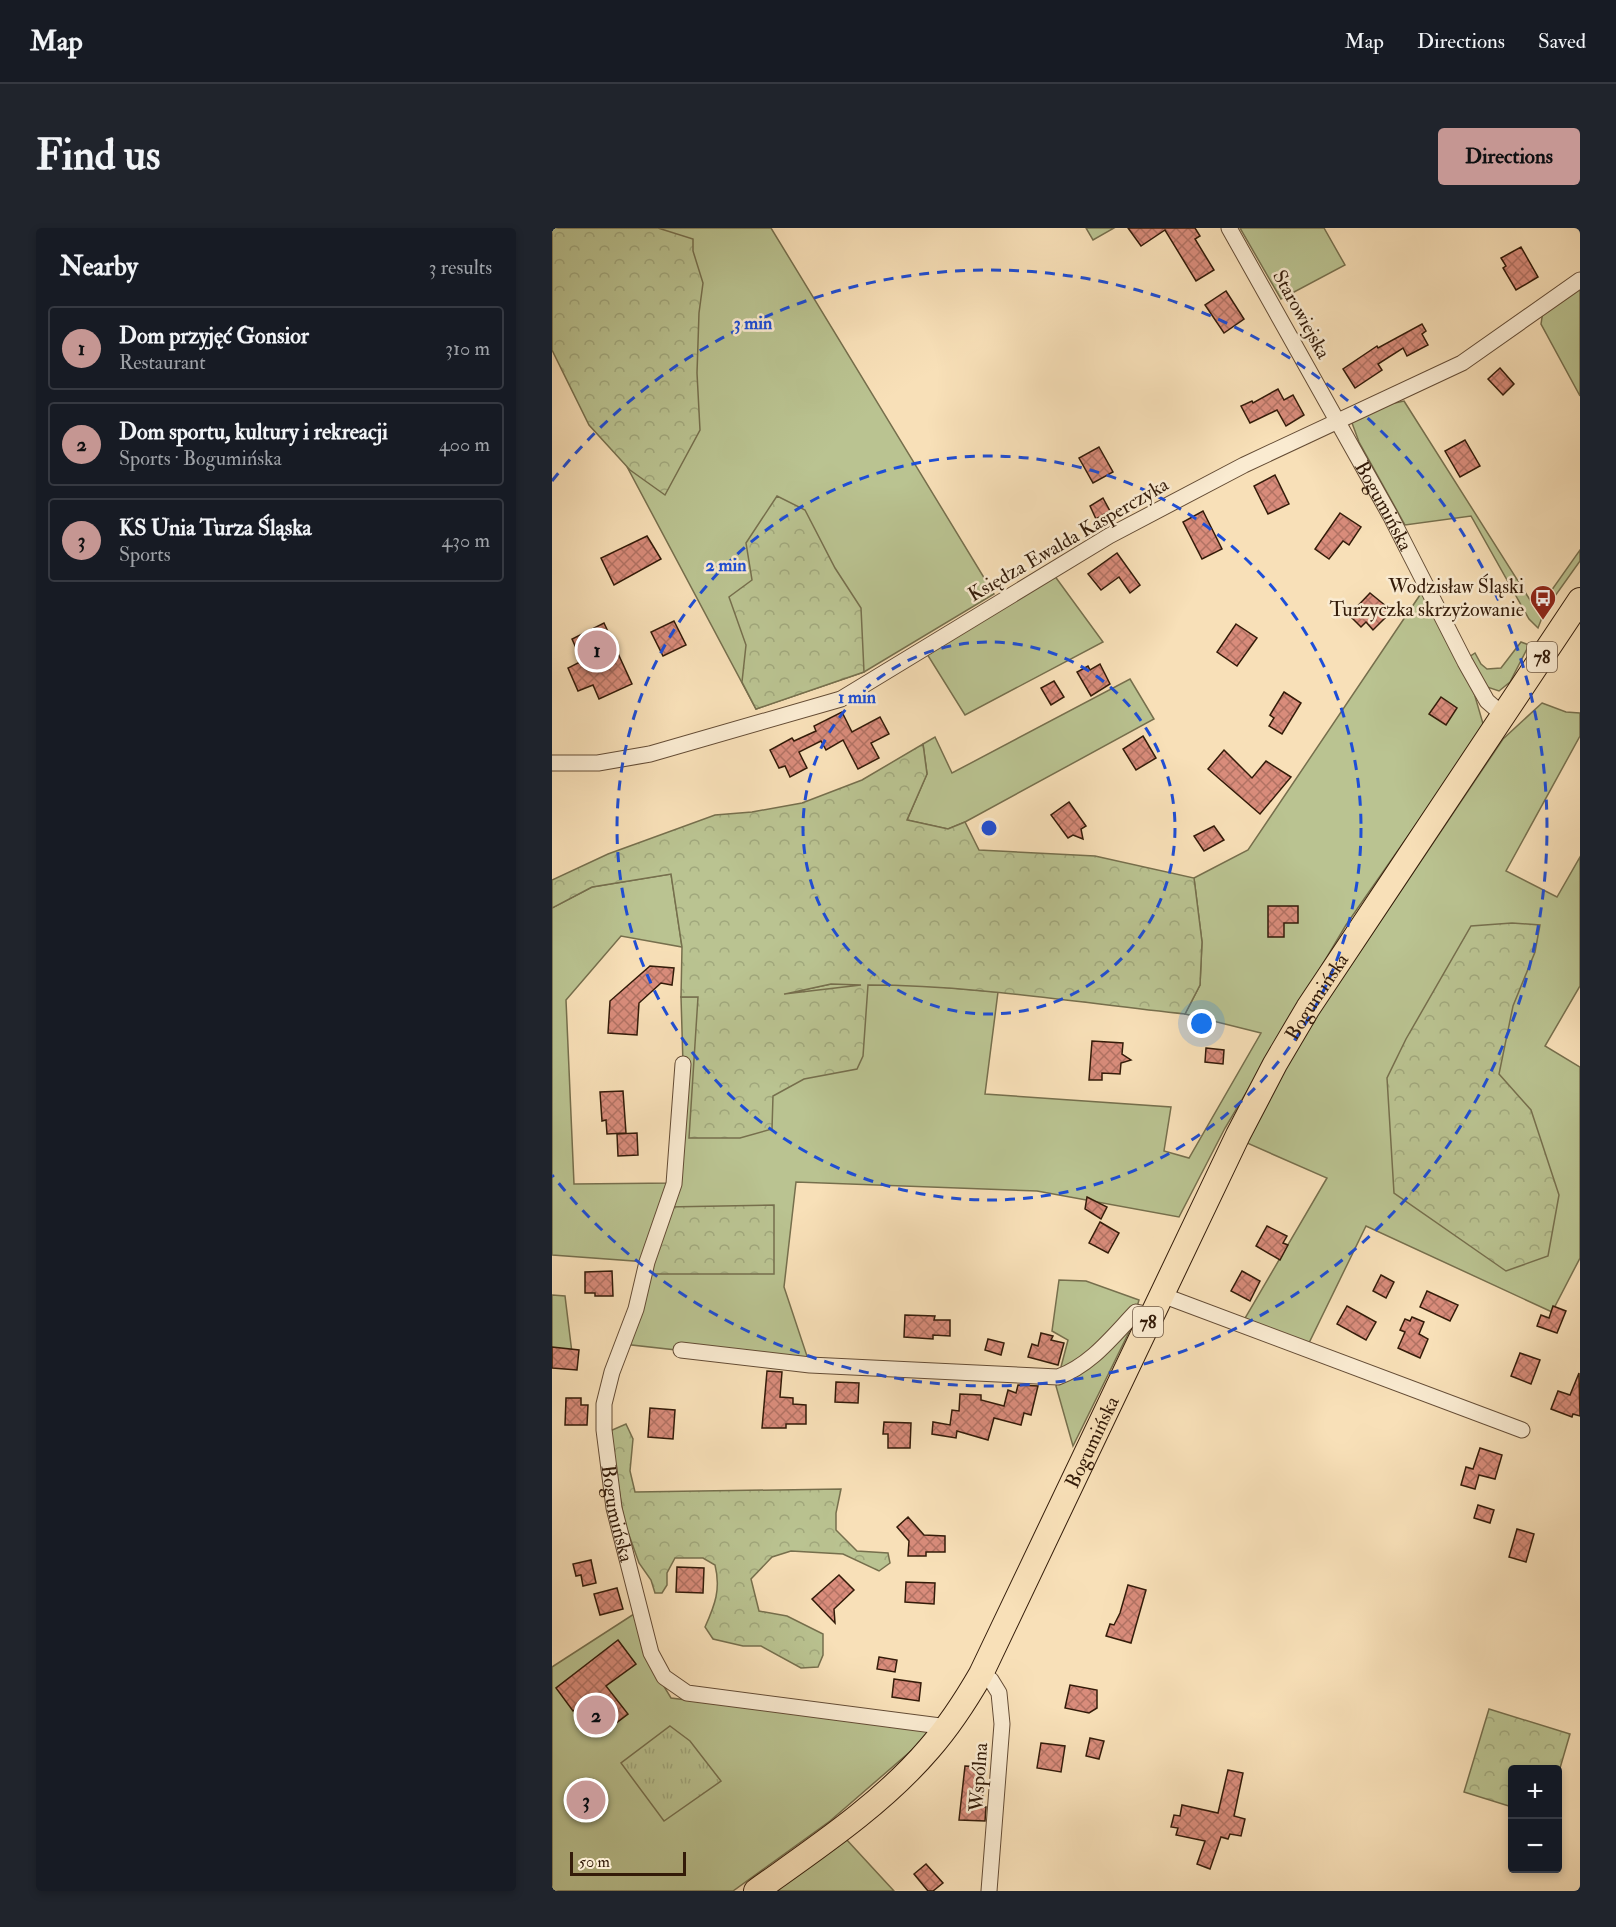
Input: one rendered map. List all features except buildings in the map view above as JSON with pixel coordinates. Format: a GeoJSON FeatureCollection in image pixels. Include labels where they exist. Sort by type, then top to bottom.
{"type":"FeatureCollection","features":[{"type":"Feature","properties":{"kind":"main road","name":"Bogumińska"},"geometry":{"type":"LineString","coordinates":[[756,1891],[874,1803],[928,1751],[948,1727],[981,1674],[1275,1064],[1308,1008],[1580,600]]}},
{"type":"Feature","properties":{"kind":"street","name":"Starowiejska"},"geometry":{"type":"LineString","coordinates":[[1229,228],[1338,420]]}},
{"type":"Feature","properties":{"kind":"street","name":"Księdza Ewalda Kasperczyka"},"geometry":{"type":"LineString","coordinates":[[552,763],[598,763],[650,754],[841,699],[1109,536],[1338,420],[1461,363],[1580,280]]}},
{"type":"Feature","properties":{"kind":"street","name":"Bogumińska"},"geometry":{"type":"LineString","coordinates":[[1338,420],[1393,520],[1465,663],[1487,701],[1503,715]]}},
{"type":"Feature","properties":{"kind":"street","name":"Bogumińska"},"geometry":{"type":"LineString","coordinates":[[683,1064],[674,1184],[647,1262],[636,1309],[612,1372],[604,1404],[614,1508],[651,1653],[664,1677],[687,1693],[948,1727]]}},
{"type":"Feature","properties":{"kind":"street"},"geometry":{"type":"LineString","coordinates":[[681,1350],[810,1365],[1058,1377],[1072,1372],[1095,1356],[1136,1312],[1157,1305],[1521,1430]]}},
{"type":"Feature","properties":{"kind":"street","name":"Wspólna"},"geometry":{"type":"LineString","coordinates":[[981,1674],[991,1680],[999,1693],[1002,1724],[989,1891]]}},
{"type":"Feature","properties":{"kind":"green space"},"geometry":{"type":"Polygon","coordinates":[[[552,228],[771,228],[994,594],[864,672],[756,709],[616,446],[552,228]]]}},
{"type":"Feature","properties":{"kind":"green space"},"geometry":{"type":"Polygon","coordinates":[[[552,228],[658,228],[693,239],[693,251],[703,283],[699,313],[697,373],[700,430],[665,495],[630,470],[589,425],[552,350],[552,228]]]}},
{"type":"Feature","properties":{"kind":"green space"},"geometry":{"type":"Polygon","coordinates":[[[1086,228],[1114,228],[1093,240],[1086,228]]]}},
{"type":"Feature","properties":{"kind":"green space"},"geometry":{"type":"Polygon","coordinates":[[[1240,228],[1324,228],[1345,265],[1281,299],[1240,228]]]}},
{"type":"Feature","properties":{"kind":"green space"},"geometry":{"type":"Polygon","coordinates":[[[1580,286],[1580,396],[1541,324],[1543,311],[1580,286]]]}},
{"type":"Feature","properties":{"kind":"green space"},"geometry":{"type":"Polygon","coordinates":[[[1404,401],[1537,611],[1580,550],[1580,561],[1545,610],[1538,628],[1529,619],[1471,516],[1405,525],[1359,442],[1352,423],[1362,410],[1404,401]]]}},
{"type":"Feature","properties":{"kind":"green space"},"geometry":{"type":"Polygon","coordinates":[[[777,496],[805,510],[835,568],[861,608],[864,672],[756,709],[742,682],[746,645],[729,597],[752,580],[746,543],[777,496]]]}},
{"type":"Feature","properties":{"kind":"green space"},"geometry":{"type":"Polygon","coordinates":[[[1054,575],[1103,642],[965,715],[927,654],[1054,575]]]}},
{"type":"Feature","properties":{"kind":"green space"},"geometry":{"type":"Polygon","coordinates":[[[1422,592],[1465,662],[1484,727],[1346,925],[1225,1128],[1179,1217],[1037,1191],[796,1182],[784,1287],[810,1365],[623,1344],[647,1262],[552,1255],[552,908],[592,887],[671,874],[682,947],[621,936],[566,1000],[574,1184],[674,1183],[683,1064],[681,997],[774,996],[831,984],[918,985],[998,992],[985,1094],[1171,1107],[1164,1151],[1189,1158],[1261,1033],[1185,1014],[1200,985],[1202,942],[1194,878],[1248,850],[1422,592]]]}},
{"type":"Feature","properties":{"kind":"green space"},"geometry":{"type":"Polygon","coordinates":[[[1521,642],[1529,645],[1510,682],[1499,691],[1487,687],[1469,657],[1475,653],[1487,669],[1501,668],[1521,642]]]}},
{"type":"Feature","properties":{"kind":"green space"},"geometry":{"type":"Polygon","coordinates":[[[1130,679],[1154,719],[965,822],[948,829],[907,820],[927,774],[923,744],[935,737],[952,773],[1130,679]]]}},
{"type":"Feature","properties":{"kind":"green space"},"geometry":{"type":"Polygon","coordinates":[[[1542,703],[1566,712],[1580,713],[1580,736],[1506,871],[1557,897],[1580,857],[1580,986],[1545,1046],[1580,1067],[1580,1258],[1552,1312],[1366,1226],[1306,1349],[1241,1325],[1327,1178],[1247,1143],[1281,1073],[1316,1017],[1503,739],[1542,703]]]}},
{"type":"Feature","properties":{"kind":"green space"},"geometry":{"type":"Polygon","coordinates":[[[923,744],[927,774],[907,820],[948,829],[965,822],[979,850],[1095,856],[1194,878],[1202,942],[1200,985],[1185,1014],[987,991],[868,985],[863,1056],[857,1069],[804,1079],[773,1096],[772,1129],[740,1138],[689,1138],[698,997],[681,997],[682,947],[671,874],[592,887],[552,908],[552,880],[608,854],[715,815],[752,812],[802,803],[862,780],[923,744]],[[831,984],[786,994],[861,985],[831,984]]]}},
{"type":"Feature","properties":{"kind":"green space"},"geometry":{"type":"Polygon","coordinates":[[[1512,923],[1540,925],[1535,952],[1513,1006],[1499,1074],[1531,1110],[1559,1195],[1548,1256],[1506,1271],[1394,1193],[1387,1078],[1406,1039],[1471,926],[1512,923]]]}},
{"type":"Feature","properties":{"kind":"green space"},"geometry":{"type":"Polygon","coordinates":[[[774,1205],[774,1274],[644,1274],[666,1207],[774,1205]]]}},
{"type":"Feature","properties":{"kind":"green space"},"geometry":{"type":"Polygon","coordinates":[[[1059,1280],[1086,1281],[1139,1300],[1131,1328],[1073,1446],[1056,1386],[1068,1340],[1052,1331],[1059,1280]]]}},
{"type":"Feature","properties":{"kind":"green space"},"geometry":{"type":"Polygon","coordinates":[[[552,1295],[565,1296],[572,1353],[552,1353],[552,1295]]]}},
{"type":"Feature","properties":{"kind":"green space"},"geometry":{"type":"Polygon","coordinates":[[[626,1424],[633,1439],[630,1471],[635,1492],[841,1489],[836,1513],[836,1530],[857,1551],[888,1553],[890,1563],[879,1571],[843,1554],[791,1551],[772,1557],[751,1579],[759,1611],[787,1616],[823,1634],[823,1655],[818,1667],[801,1668],[761,1646],[743,1646],[713,1639],[705,1627],[716,1597],[717,1574],[715,1565],[703,1558],[675,1558],[667,1573],[667,1585],[662,1593],[655,1593],[651,1580],[639,1563],[624,1521],[610,1431],[626,1424]]]}},
{"type":"Feature","properties":{"kind":"green space"},"geometry":{"type":"Polygon","coordinates":[[[634,1614],[648,1660],[671,1698],[934,1731],[830,1821],[733,1891],[552,1891],[552,1667],[634,1614]]]}},
{"type":"Feature","properties":{"kind":"green space"},"geometry":{"type":"Polygon","coordinates":[[[1489,1709],[1570,1734],[1561,1765],[1508,1765],[1508,1806],[1464,1792],[1489,1709]]]}},
{"type":"Feature","properties":{"kind":"green space"},"geometry":{"type":"Polygon","coordinates":[[[670,1726],[690,1741],[721,1781],[664,1821],[621,1763],[670,1726]]]}},
{"type":"Feature","properties":{"kind":"green space"},"geometry":{"type":"Polygon","coordinates":[[[846,1839],[894,1891],[776,1891],[846,1839]]]}},
{"type":"Feature","properties":{"kind":"place","name":"Wodzisław Śląski Turzyczka skrzyżowanie"},"geometry":{"type":"Point","coordinates":[1543,621]}},
{"type":"Feature","properties":{"kind":"place","name":"Dom przyjęć Gonsior"},"geometry":{"type":"Point","coordinates":[597,650]}},
{"type":"Feature","properties":{"kind":"place","name":"Dom sportu, kultury i rekreacji"},"geometry":{"type":"Point","coordinates":[596,1715]}},
{"type":"Feature","properties":{"kind":"place","name":"KS Unia Turza Śląska"},"geometry":{"type":"Point","coordinates":[586,1800]}}]}
